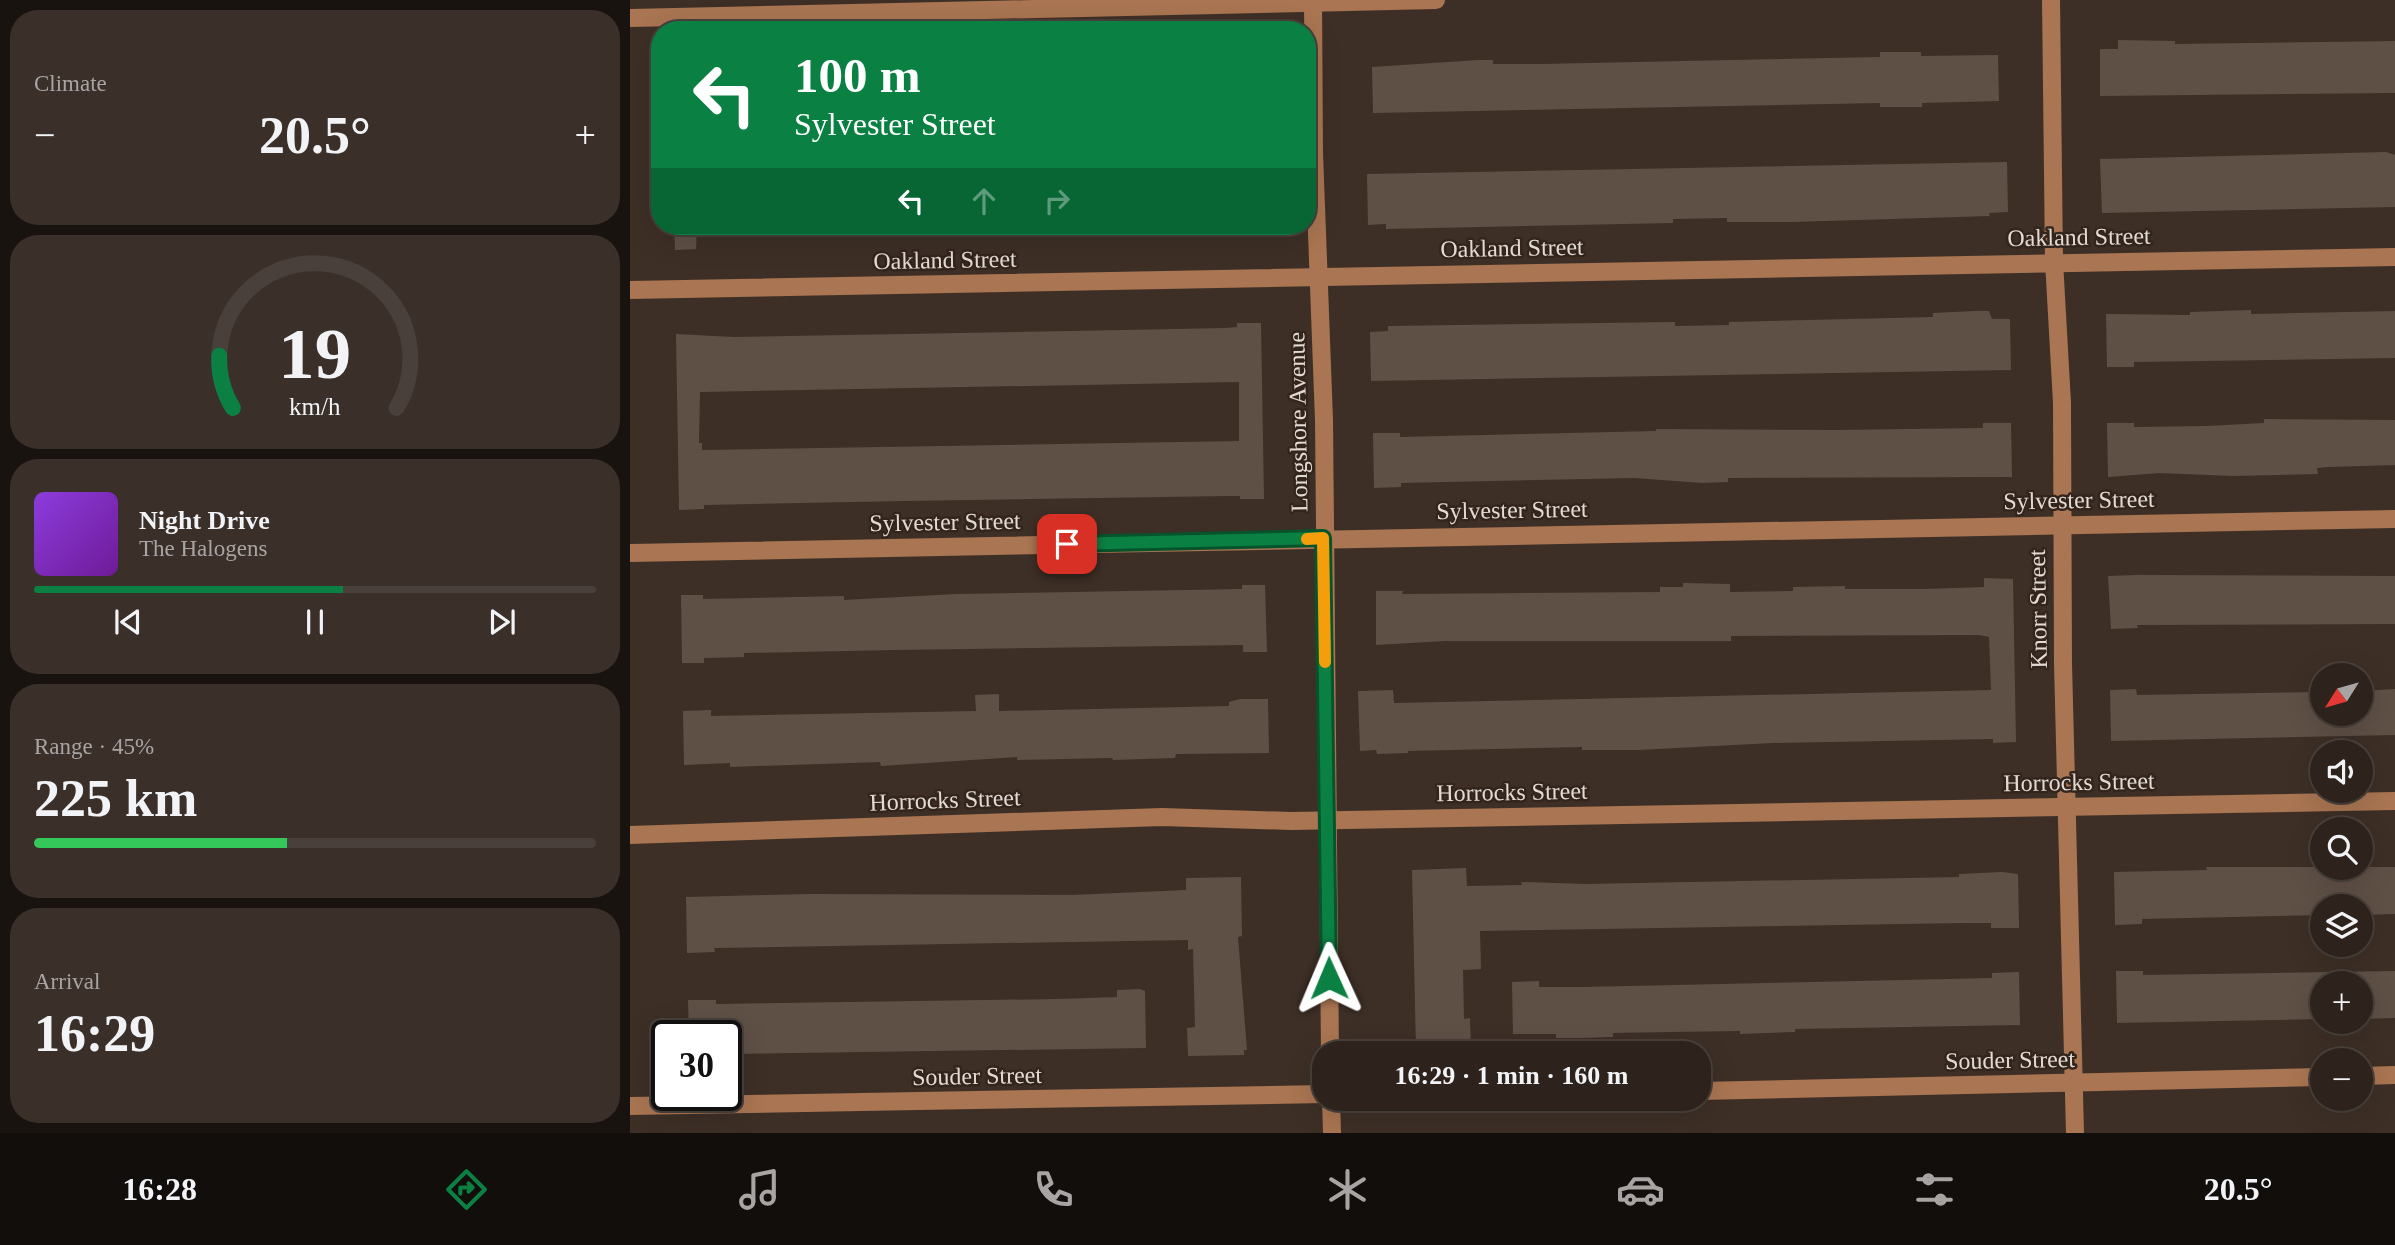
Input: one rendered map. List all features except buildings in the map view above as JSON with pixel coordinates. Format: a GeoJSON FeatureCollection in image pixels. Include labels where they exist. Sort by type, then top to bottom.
{"type":"FeatureCollection","features":[{"type":"Feature","properties":{"kind":"street"},"geometry":{"type":"LineString","coordinates":[[630,18],[962,5],[1436,0]]}},
{"type":"Feature","properties":{"kind":"street","name":"Knorr Street"},"geometry":{"type":"LineString","coordinates":[[2051,0],[2054,261],[2062,403],[2066,806],[2075,1133]]}},
{"type":"Feature","properties":{"kind":"street","name":"Longshore Avenue"},"geometry":{"type":"LineString","coordinates":[[1313,1],[1313,21]]}},
{"type":"Feature","properties":{"kind":"street","name":"Longshore Avenue"},"geometry":{"type":"LineString","coordinates":[[1316,194],[1320,277],[1330,1041]]}},
{"type":"Feature","properties":{"kind":"street","name":"Oakland Street"},"geometry":{"type":"LineString","coordinates":[[630,290],[2054,261],[2395,257]]}},
{"type":"Feature","properties":{"kind":"street","name":"Sylvester Street"},"geometry":{"type":"LineString","coordinates":[[630,553],[2395,519]]}},
{"type":"Feature","properties":{"kind":"street","name":"Horrocks Street"},"geometry":{"type":"LineString","coordinates":[[630,835],[1162,817],[1328,820],[2395,801]]}},
{"type":"Feature","properties":{"kind":"street"},"geometry":{"type":"LineString","coordinates":[[2373,1076],[2395,1075]]}},
{"type":"Feature","properties":{"kind":"street","name":"Souder Street"},"geometry":{"type":"LineString","coordinates":[[1711,1091],[2310,1077]]}},
{"type":"Feature","properties":{"kind":"street","name":"Souder Street"},"geometry":{"type":"LineString","coordinates":[[630,1106],[1312,1094]]}},
{"type":"Feature","properties":{"kind":"street"},"geometry":{"type":"LineString","coordinates":[[1331,1111],[1332,1133]]}},
{"type":"Feature","properties":{"kind":"slow traffic"},"geometry":{"type":"LineString","coordinates":[[1307,539],[1323,538],[1325,662]]}},
{"type":"Feature","properties":{"kind":"route"},"geometry":{"type":"LineString","coordinates":[[1067,544],[1323,538],[1329,978]]}}]}
